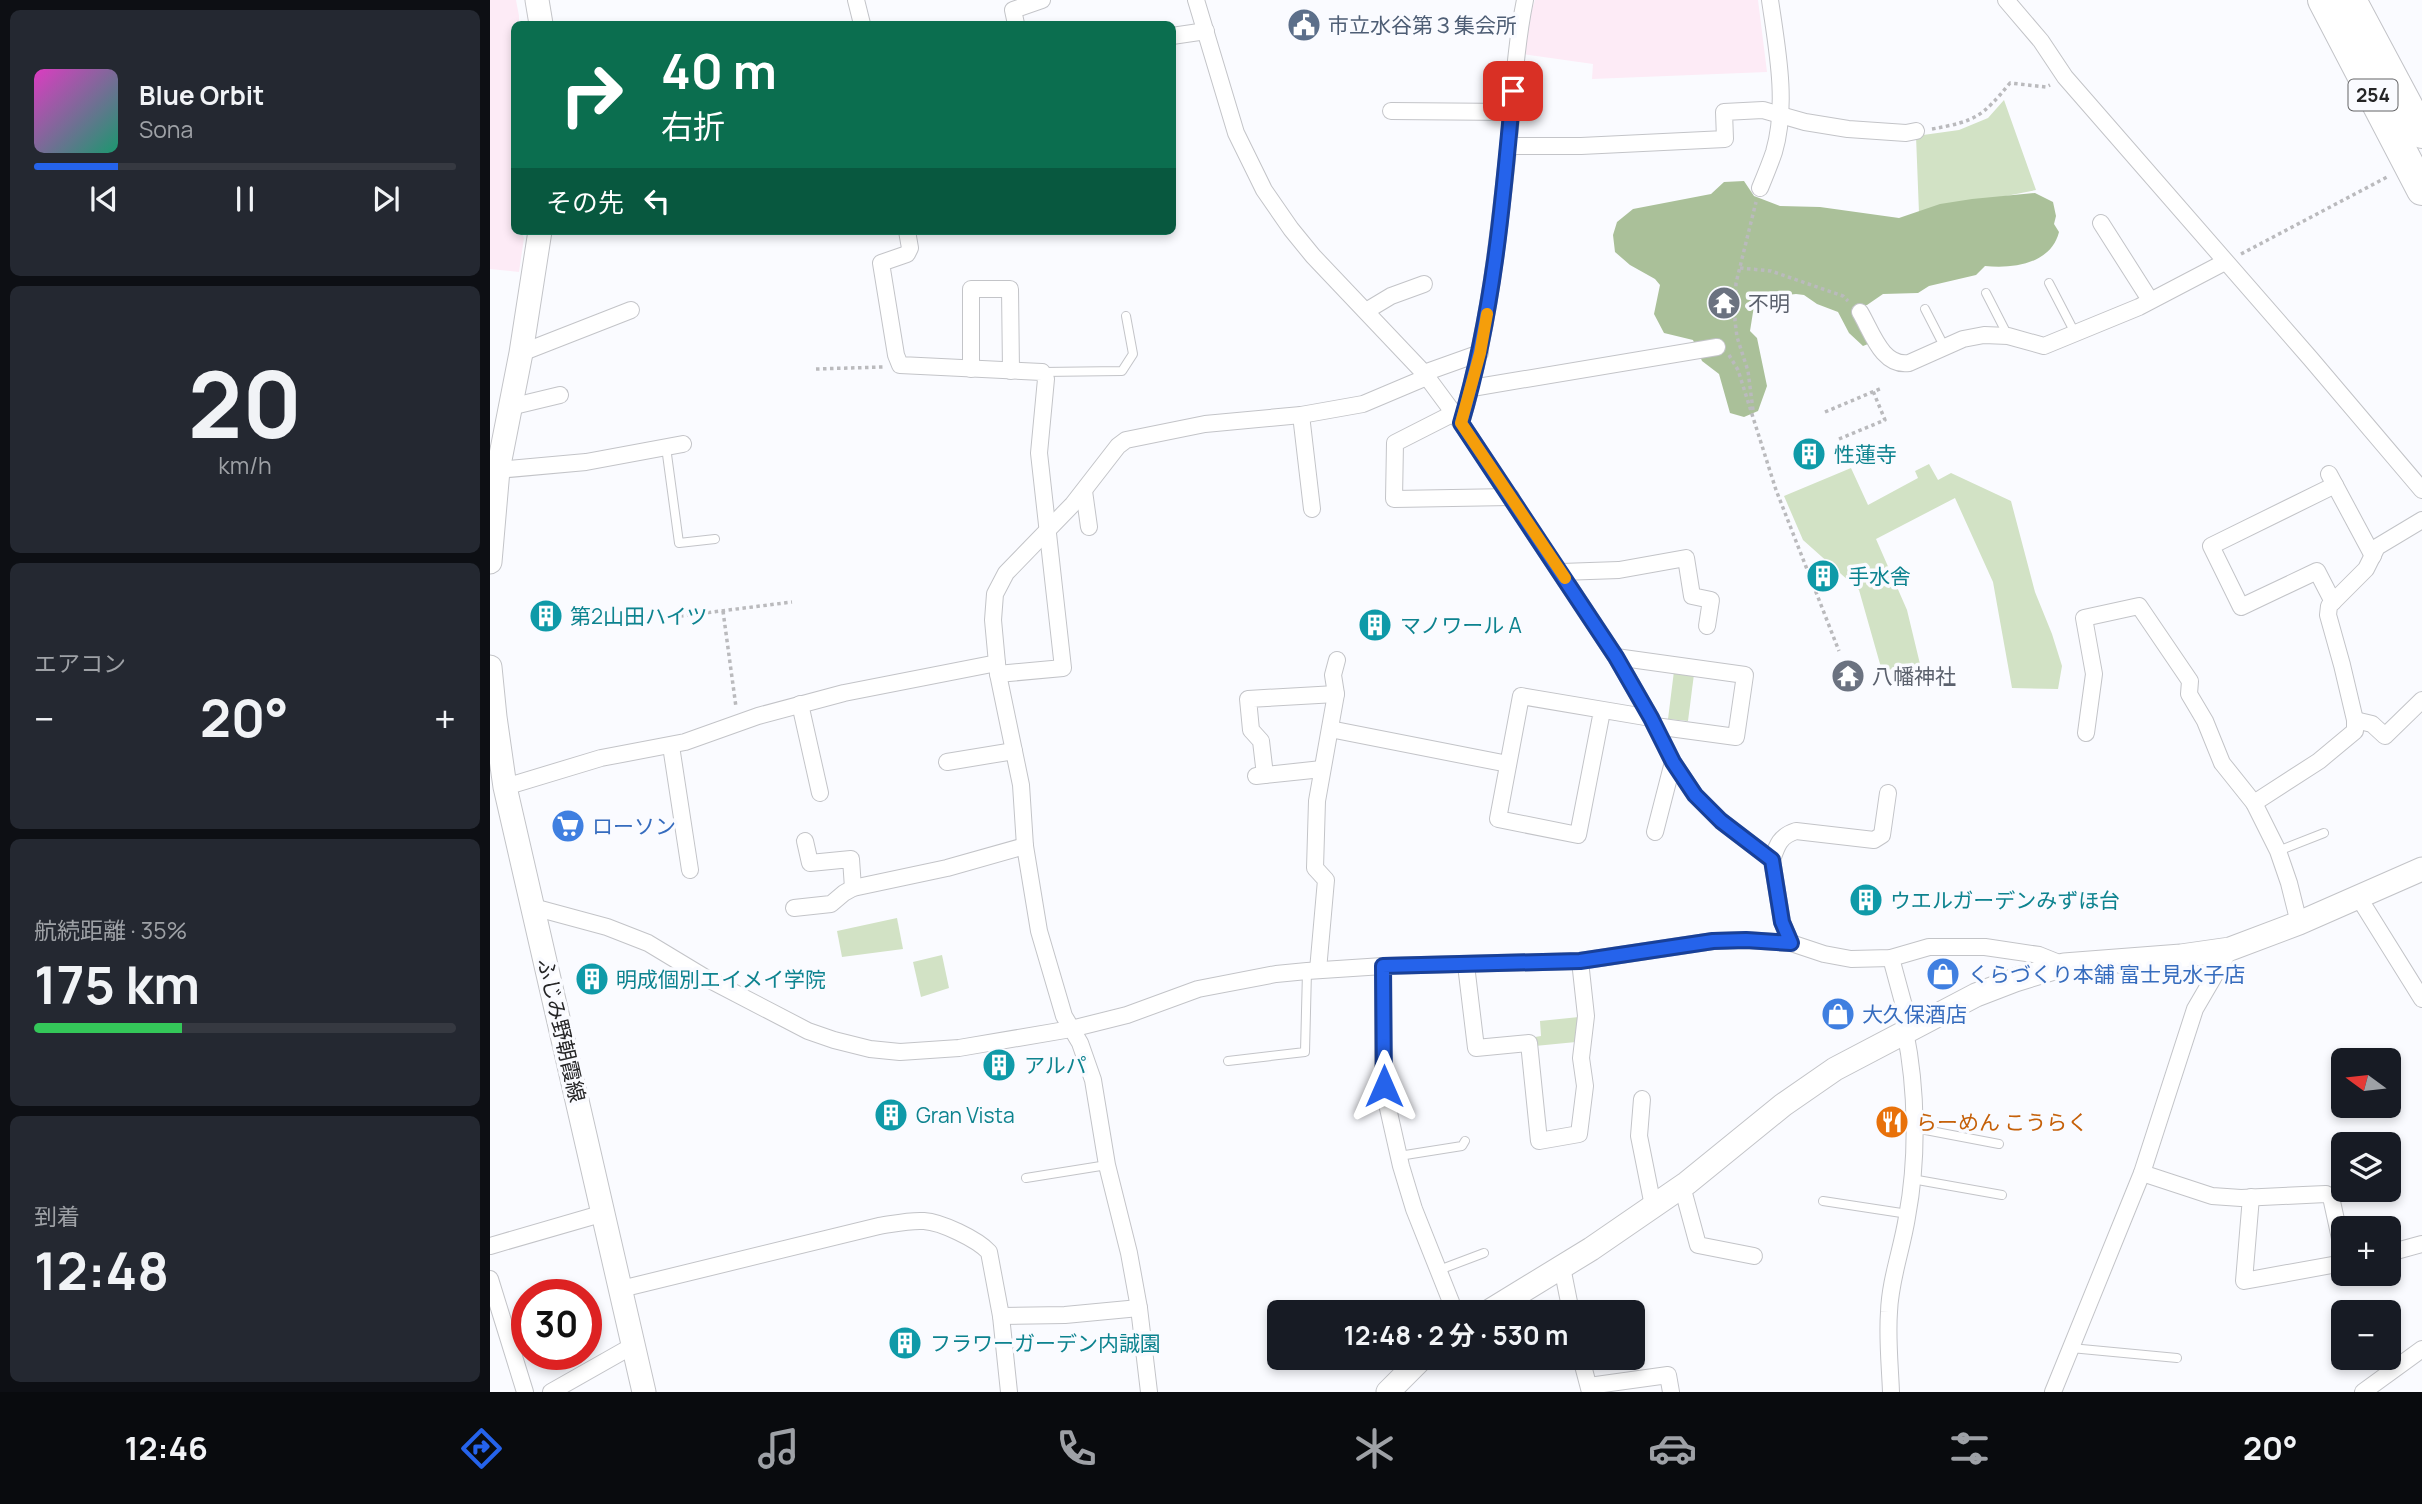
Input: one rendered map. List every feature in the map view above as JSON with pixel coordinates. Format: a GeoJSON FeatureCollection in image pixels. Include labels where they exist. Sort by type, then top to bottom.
{"type":"FeatureCollection","features":[{"type":"Feature","properties":{"kind":"highway","name":"254"},"geometry":{"type":"LineString","coordinates":[[2323,0],[2416,179]]}},
{"type":"Feature","properties":{"kind":"highway","name":"254"},"geometry":{"type":"LineString","coordinates":[[2351,0],[2422,133]]}},
{"type":"Feature","properties":{"kind":"main road"},"geometry":{"type":"LineString","coordinates":[[537,0],[540,21]]}},
{"type":"Feature","properties":{"kind":"main road"},"geometry":{"type":"LineString","coordinates":[[490,562],[498,470],[496,446],[510,407],[539,235]]}},
{"type":"Feature","properties":{"kind":"main road","name":"ふじみ野朝霞線"},"geometry":{"type":"LineString","coordinates":[[490,667],[497,791],[533,907],[644,1392]]}},
{"type":"Feature","properties":{"kind":"main road"},"geometry":{"type":"LineString","coordinates":[[1508,1300],[1682,1186],[1783,1105],[1835,1069],[1976,995],[2064,965],[2181,956],[2230,949],[2299,923],[2422,869]]}},
{"type":"Feature","properties":{"kind":"main road"},"geometry":{"type":"LineString","coordinates":[[1388,1392],[1410,1370]]}},
{"type":"Feature","properties":{"kind":"street"},"geometry":{"type":"LineString","coordinates":[[856,0],[861,21]]}},
{"type":"Feature","properties":{"kind":"street"},"geometry":{"type":"LineString","coordinates":[[1015,21],[1013,10],[1042,0]]}},
{"type":"Feature","properties":{"kind":"street"},"geometry":{"type":"LineString","coordinates":[[1196,0],[1237,132],[1264,190],[1291,229],[1426,375],[1458,418],[1616,657],[1673,762],[1695,795],[1721,821],[1772,860]]}},
{"type":"Feature","properties":{"kind":"street"},"geometry":{"type":"LineString","coordinates":[[1511,497],[1394,499],[1395,443],[1458,418],[1472,388],[1492,284],[1516,50],[1525,0]]}},
{"type":"Feature","properties":{"kind":"street"},"geometry":{"type":"LineString","coordinates":[[1760,188],[1775,150],[1780,114],[1778,57],[1770,0]]}},
{"type":"Feature","properties":{"kind":"street"},"geometry":{"type":"LineString","coordinates":[[2006,0],[2041,41],[2065,77],[2422,490]]}},
{"type":"Feature","properties":{"kind":"street"},"geometry":{"type":"LineString","coordinates":[[1176,36],[1206,32]]}},
{"type":"Feature","properties":{"kind":"street"},"geometry":{"type":"LineString","coordinates":[[1508,146],[1581,146],[1725,139],[1724,112],[1763,110],[1805,122],[1849,129],[1906,133],[1916,131]]}},
{"type":"Feature","properties":{"kind":"street"},"geometry":{"type":"LineString","coordinates":[[1391,111],[1511,112]]}},
{"type":"Feature","properties":{"kind":"street"},"geometry":{"type":"LineString","coordinates":[[2101,223],[2150,300]]}},
{"type":"Feature","properties":{"kind":"street"},"geometry":{"type":"LineString","coordinates":[[497,791],[601,758],[671,746],[800,704],[874,686],[998,668],[1063,668],[1039,453],[1046,379],[1042,372],[900,365],[896,355],[881,263],[907,254],[910,248],[908,235]]}},
{"type":"Feature","properties":{"kind":"street"},"geometry":{"type":"LineString","coordinates":[[1860,312],[1887,358],[1900,364],[1909,363],[1944,346],[1984,335],[2008,336],[2044,346],[2139,307],[2225,262]]}},
{"type":"Feature","properties":{"kind":"street"},"geometry":{"type":"LineString","coordinates":[[1366,311],[1391,296],[1424,284]]}},
{"type":"Feature","properties":{"kind":"street"},"geometry":{"type":"LineString","coordinates":[[971,369],[971,289],[1010,289],[1011,371]]}},
{"type":"Feature","properties":{"kind":"street"},"geometry":{"type":"LineString","coordinates":[[521,353],[631,310]]}},
{"type":"Feature","properties":{"kind":"street"},"geometry":{"type":"LineString","coordinates":[[1472,388],[1717,347]]}},
{"type":"Feature","properties":{"kind":"street"},"geometry":{"type":"LineString","coordinates":[[1149,1392],[1139,1308],[1129,1253],[1107,1165],[1093,1080],[1080,1043],[1063,1016],[1039,931],[1025,846],[1021,785],[998,668],[993,620],[995,594],[1006,573],[1047,533],[1084,491],[1118,446],[1126,440],[1205,424],[1301,415],[1363,404],[1480,353]]}},
{"type":"Feature","properties":{"kind":"street"},"geometry":{"type":"LineString","coordinates":[[510,407],[560,395]]}},
{"type":"Feature","properties":{"kind":"street"},"geometry":{"type":"LineString","coordinates":[[1301,415],[1312,509]]}},
{"type":"Feature","properties":{"kind":"street"},"geometry":{"type":"LineString","coordinates":[[498,470],[586,462],[683,444]]}},
{"type":"Feature","properties":{"kind":"street"},"geometry":{"type":"LineString","coordinates":[[2333,602],[2317,571],[2241,607],[2211,547],[2332,479],[2373,556]]}},
{"type":"Feature","properties":{"kind":"street"},"geometry":{"type":"LineString","coordinates":[[1084,491],[1089,527]]}},
{"type":"Feature","properties":{"kind":"street"},"geometry":{"type":"LineString","coordinates":[[2253,803],[2319,761],[2355,731],[2355,720],[2328,615],[2329,606],[2366,569],[2377,547],[2422,520]]}},
{"type":"Feature","properties":{"kind":"street"},"geometry":{"type":"LineString","coordinates":[[1562,572],[1619,570],[1686,558],[1692,596],[1711,600],[1707,626]]}},
{"type":"Feature","properties":{"kind":"street"},"geometry":{"type":"LineString","coordinates":[[2087,733],[2094,674],[2084,618],[2139,606],[2190,681],[2189,694],[2205,721],[2222,763],[2253,803],[2278,851],[2299,923]]}},
{"type":"Feature","properties":{"kind":"street"},"geometry":{"type":"LineString","coordinates":[[1602,711],[1578,835],[1498,819],[1521,696],[1602,711],[1653,722],[1736,737],[1745,675],[1616,657]]}},
{"type":"Feature","properties":{"kind":"street"},"geometry":{"type":"LineString","coordinates":[[1313,971],[1326,880],[1315,868],[1317,801],[1336,694],[1334,675],[1337,660]]}},
{"type":"Feature","properties":{"kind":"street"},"geometry":{"type":"LineString","coordinates":[[1322,769],[1260,775],[1261,741],[1251,730],[1248,699],[1336,694]]}},
{"type":"Feature","properties":{"kind":"street"},"geometry":{"type":"LineString","coordinates":[[2355,720],[2372,724],[2385,736],[2422,701]]}},
{"type":"Feature","properties":{"kind":"street"},"geometry":{"type":"LineString","coordinates":[[800,704],[820,793]]}},
{"type":"Feature","properties":{"kind":"street"},"geometry":{"type":"LineString","coordinates":[[1330,729],[1508,764]]}},
{"type":"Feature","properties":{"kind":"street"},"geometry":{"type":"LineString","coordinates":[[671,746],[690,870]]}},
{"type":"Feature","properties":{"kind":"street"},"geometry":{"type":"LineString","coordinates":[[947,762],[1014,751]]}},
{"type":"Feature","properties":{"kind":"street"},"geometry":{"type":"LineString","coordinates":[[1655,832],[1673,762]]}},
{"type":"Feature","properties":{"kind":"street"},"geometry":{"type":"LineString","coordinates":[[1791,943],[1782,922],[1772,860],[1778,842],[1786,834],[1796,831],[1874,840],[1882,835],[1888,793]]}},
{"type":"Feature","properties":{"kind":"street"},"geometry":{"type":"LineString","coordinates":[[805,841],[810,863],[851,859],[853,888]]}},
{"type":"Feature","properties":{"kind":"street"},"geometry":{"type":"LineString","coordinates":[[794,908],[831,904],[853,888],[947,868],[1025,846]]}},
{"type":"Feature","properties":{"kind":"street"},"geometry":{"type":"LineString","coordinates":[[2358,898],[2422,999]]}},
{"type":"Feature","properties":{"kind":"street"},"geometry":{"type":"LineString","coordinates":[[533,907],[607,927],[648,943],[706,978],[808,1031],[870,1049],[900,1052],[988,1044],[1071,1029],[1127,1015],[1198,989],[1276,974],[1383,966],[1580,961],[1713,941],[1791,943],[1824,954],[1851,959],[1891,958],[1929,947],[1985,947],[2039,955],[2064,965]]}},
{"type":"Feature","properties":{"kind":"street"},"geometry":{"type":"LineString","coordinates":[[2053,1392],[2142,1173],[2195,1009],[2230,949]]}},
{"type":"Feature","properties":{"kind":"street"},"geometry":{"type":"LineString","coordinates":[[1891,958],[1911,1058],[1915,1128],[1908,1214],[1888,1312],[1891,1392]]}},
{"type":"Feature","properties":{"kind":"street"},"geometry":{"type":"LineString","coordinates":[[1466,965],[1476,1048],[1528,1043],[1539,1141],[1579,1134],[1585,1086],[1581,1058],[1586,1016],[1580,961]]}},
{"type":"Feature","properties":{"kind":"street"},"geometry":{"type":"LineString","coordinates":[[1383,966],[1384,1086],[1414,1209],[1451,1300]]}},
{"type":"Feature","properties":{"kind":"street"},"geometry":{"type":"LineString","coordinates":[[1642,1099],[1639,1136],[1653,1206]]}},
{"type":"Feature","properties":{"kind":"street"},"geometry":{"type":"LineString","coordinates":[[2142,1173],[2212,1196],[2326,1194],[2331,1197],[2335,1216]]}},
{"type":"Feature","properties":{"kind":"street"},"geometry":{"type":"LineString","coordinates":[[1682,1186],[1698,1245],[1754,1256]]}},
{"type":"Feature","properties":{"kind":"street"},"geometry":{"type":"LineString","coordinates":[[2251,1197],[2244,1281],[2331,1266]]}},
{"type":"Feature","properties":{"kind":"street"},"geometry":{"type":"LineString","coordinates":[[490,1246],[604,1213]]}},
{"type":"Feature","properties":{"kind":"street"},"geometry":{"type":"LineString","coordinates":[[621,1289],[879,1226],[923,1221],[937,1224],[982,1244],[989,1252],[1001,1316],[1009,1392]]}},
{"type":"Feature","properties":{"kind":"street"},"geometry":{"type":"LineString","coordinates":[[2401,1249],[2422,1244]]}},
{"type":"Feature","properties":{"kind":"street"},"geometry":{"type":"LineString","coordinates":[[1562,1267],[1569,1300]]}},
{"type":"Feature","properties":{"kind":"street"},"geometry":{"type":"LineString","coordinates":[[490,1279],[525,1392]]}},
{"type":"Feature","properties":{"kind":"street"},"geometry":{"type":"LineString","coordinates":[[1001,1316],[1065,1315],[1139,1308]]}},
{"type":"Feature","properties":{"kind":"street"},"geometry":{"type":"LineString","coordinates":[[551,1392],[634,1345]]}},
{"type":"Feature","properties":{"kind":"street"},"geometry":{"type":"LineString","coordinates":[[2363,1392],[2422,1349]]}},
{"type":"Feature","properties":{"kind":"street"},"geometry":{"type":"LineString","coordinates":[[1584,1370],[1589,1389],[1668,1375],[1671,1392]]}},
{"type":"Feature","properties":{"kind":"lane"},"geometry":{"type":"LineString","coordinates":[[2049,283],[2075,333]]}},
{"type":"Feature","properties":{"kind":"lane"},"geometry":{"type":"LineString","coordinates":[[1986,293],[2008,336]]}},
{"type":"Feature","properties":{"kind":"lane"},"geometry":{"type":"LineString","coordinates":[[1925,309],[1944,346]]}},
{"type":"Feature","properties":{"kind":"lane"},"geometry":{"type":"LineString","coordinates":[[1042,372],[1122,370],[1133,354],[1126,316]]}},
{"type":"Feature","properties":{"kind":"lane"},"geometry":{"type":"LineString","coordinates":[[666,447],[679,543],[715,539]]}},
{"type":"Feature","properties":{"kind":"lane"},"geometry":{"type":"LineString","coordinates":[[2278,851],[2323,833]]}},
{"type":"Feature","properties":{"kind":"lane"},"geometry":{"type":"LineString","coordinates":[[1228,1061],[1305,1052],[1313,971]]}},
{"type":"Feature","properties":{"kind":"lane"},"geometry":{"type":"LineString","coordinates":[[1915,1128],[1999,1144]]}},
{"type":"Feature","properties":{"kind":"lane"},"geometry":{"type":"LineString","coordinates":[[1399,1156],[1462,1146],[1465,1141]]}},
{"type":"Feature","properties":{"kind":"lane"},"geometry":{"type":"LineString","coordinates":[[1026,1178],[1107,1165]]}},
{"type":"Feature","properties":{"kind":"lane"},"geometry":{"type":"LineString","coordinates":[[1912,1179],[2002,1195]]}},
{"type":"Feature","properties":{"kind":"lane"},"geometry":{"type":"LineString","coordinates":[[1823,1201],[1908,1214]]}},
{"type":"Feature","properties":{"kind":"lane"},"geometry":{"type":"LineString","coordinates":[[1440,1270],[1484,1253]]}},
{"type":"Feature","properties":{"kind":"lane"},"geometry":{"type":"LineString","coordinates":[[2071,1348],[2177,1357]]}},
{"type":"Feature","properties":{"kind":"path"},"geometry":{"type":"LineString","coordinates":[[1916,131],[1948,126],[1987,112],[2010,83],[2046,87],[2065,77]]}},
{"type":"Feature","properties":{"kind":"path"},"geometry":{"type":"LineString","coordinates":[[2225,262],[2387,177],[2416,179]]}},
{"type":"Feature","properties":{"kind":"path"},"geometry":{"type":"LineString","coordinates":[[1754,419],[1748,371],[1735,321],[1736,283],[1760,188]]}},
{"type":"Feature","properties":{"kind":"path"},"geometry":{"type":"LineString","coordinates":[[1739,268],[1771,271],[1843,296],[1860,312]]}},
{"type":"Feature","properties":{"kind":"path"},"geometry":{"type":"LineString","coordinates":[[1717,347],[1731,357],[1738,370],[1776,490],[1839,651]]}},
{"type":"Feature","properties":{"kind":"path"},"geometry":{"type":"LineString","coordinates":[[816,369],[844,370],[900,365]]}},
{"type":"Feature","properties":{"kind":"path"},"geometry":{"type":"LineString","coordinates":[[1825,412],[1882,388]]}},
{"type":"Feature","properties":{"kind":"path"},"geometry":{"type":"LineString","coordinates":[[1839,439],[1885,420],[1873,391]]}},
{"type":"Feature","properties":{"kind":"path"},"geometry":{"type":"LineString","coordinates":[[673,617],[792,602]]}},
{"type":"Feature","properties":{"kind":"path"},"geometry":{"type":"LineString","coordinates":[[723,611],[738,723]]}},
{"type":"Feature","properties":{"kind":"shaded area"},"geometry":{"type":"Polygon","coordinates":[[[490,0],[516,0],[519,21],[511,21],[511,235],[523,235],[524,238],[519,272],[490,269],[490,0]]]}},
{"type":"Feature","properties":{"kind":"shaded area"},"geometry":{"type":"Polygon","coordinates":[[[1535,0],[1758,0],[1767,72],[1592,79],[1593,64],[1523,54],[1535,0]]]}},
{"type":"Feature","properties":{"kind":"green space"},"geometry":{"type":"Polygon","coordinates":[[[2004,100],[2036,190],[1919,213],[1916,136],[1959,130],[1988,118],[2004,100]]]}},
{"type":"Feature","properties":{"kind":"green space"},"geometry":{"type":"Polygon","coordinates":[[[1744,181],[1754,196],[1780,206],[1820,207],[1899,218],[1940,204],[2035,193],[2053,202],[2056,216],[2054,224],[2059,232],[2048,251],[2030,262],[1985,266],[1976,275],[1929,286],[1918,293],[1883,294],[1867,305],[1857,307],[1868,344],[1863,346],[1849,333],[1838,312],[1817,304],[1804,295],[1787,295],[1772,303],[1754,306],[1750,331],[1757,338],[1767,386],[1758,411],[1744,417],[1730,413],[1719,374],[1702,361],[1693,340],[1664,333],[1654,314],[1660,285],[1615,252],[1613,235],[1617,222],[1633,209],[1711,194],[1724,182],[1744,181]]]}},
{"type":"Feature","properties":{"kind":"green space"},"geometry":{"type":"Polygon","coordinates":[[[1929,464],[1938,480],[1951,473],[2011,501],[2035,592],[2062,666],[2058,689],[2012,688],[1993,582],[1955,498],[1876,539],[1907,610],[1920,664],[1882,671],[1859,590],[1803,540],[1784,496],[1851,468],[1868,505],[1918,478],[1915,471],[1929,464]]]}},
{"type":"Feature","properties":{"kind":"green space"},"geometry":{"type":"Polygon","coordinates":[[[1674,671],[1694,674],[1688,721],[1668,719],[1674,671]]]}},
{"type":"Feature","properties":{"kind":"green space"},"geometry":{"type":"Polygon","coordinates":[[[897,918],[903,949],[842,957],[837,931],[897,918]]]}},
{"type":"Feature","properties":{"kind":"green space"},"geometry":{"type":"Polygon","coordinates":[[[942,955],[949,988],[921,997],[913,962],[942,955]]]}},
{"type":"Feature","properties":{"kind":"green space"},"geometry":{"type":"Polygon","coordinates":[[[1579,1017],[1576,1042],[1535,1046],[1535,1037],[1541,1036],[1540,1021],[1579,1017]]]}},
{"type":"Feature","properties":{"kind":"slow traffic"},"geometry":{"type":"LineString","coordinates":[[1487,314],[1472,388],[1461,423],[1565,578]]}},
{"type":"Feature","properties":{"kind":"place","name":"市立水谷第３集会所"},"geometry":{"type":"Point","coordinates":[1304,25]}},
{"type":"Feature","properties":{"kind":"place","name":"不明"},"geometry":{"type":"Point","coordinates":[1724,303]}},
{"type":"Feature","properties":{"kind":"place","name":"性蓮寺"},"geometry":{"type":"Point","coordinates":[1809,454]}},
{"type":"Feature","properties":{"kind":"place","name":"手水舎"},"geometry":{"type":"Point","coordinates":[1823,576]}},
{"type":"Feature","properties":{"kind":"place","name":"第2山田ハイツ"},"geometry":{"type":"Point","coordinates":[546,616]}},
{"type":"Feature","properties":{"kind":"place","name":"マノワール A"},"geometry":{"type":"Point","coordinates":[1375,625]}},
{"type":"Feature","properties":{"kind":"place","name":"八幡神社"},"geometry":{"type":"Point","coordinates":[1848,676]}},
{"type":"Feature","properties":{"kind":"place","name":"ローソン"},"geometry":{"type":"Point","coordinates":[568,826]}},
{"type":"Feature","properties":{"kind":"place","name":"ウエルガーデンみずほ台"},"geometry":{"type":"Point","coordinates":[1866,900]}},
{"type":"Feature","properties":{"kind":"place","name":"くらづくり本舗 富士見水子店"},"geometry":{"type":"Point","coordinates":[1943,974]}},
{"type":"Feature","properties":{"kind":"place","name":"明成個別エイメイ学院"},"geometry":{"type":"Point","coordinates":[592,979]}},
{"type":"Feature","properties":{"kind":"place","name":"大久保酒店"},"geometry":{"type":"Point","coordinates":[1838,1014]}},
{"type":"Feature","properties":{"kind":"place","name":"アルパ"},"geometry":{"type":"Point","coordinates":[999,1065]}},
{"type":"Feature","properties":{"kind":"place","name":"Gran Vista"},"geometry":{"type":"Point","coordinates":[891,1115]}},
{"type":"Feature","properties":{"kind":"place","name":"らーめん こうらく"},"geometry":{"type":"Point","coordinates":[1892,1122]}},
{"type":"Feature","properties":{"kind":"place","name":"フラワーガーデン内誠園"},"geometry":{"type":"Point","coordinates":[905,1343]}},
{"type":"Feature","properties":{"kind":"route"},"geometry":{"type":"LineString","coordinates":[[1384,1086],[1383,966],[1595,960],[1713,941],[1791,943],[1782,922],[1772,860],[1721,821],[1695,795],[1673,762],[1616,657],[1461,423],[1472,388],[1491,296],[1513,91]]}}]}
